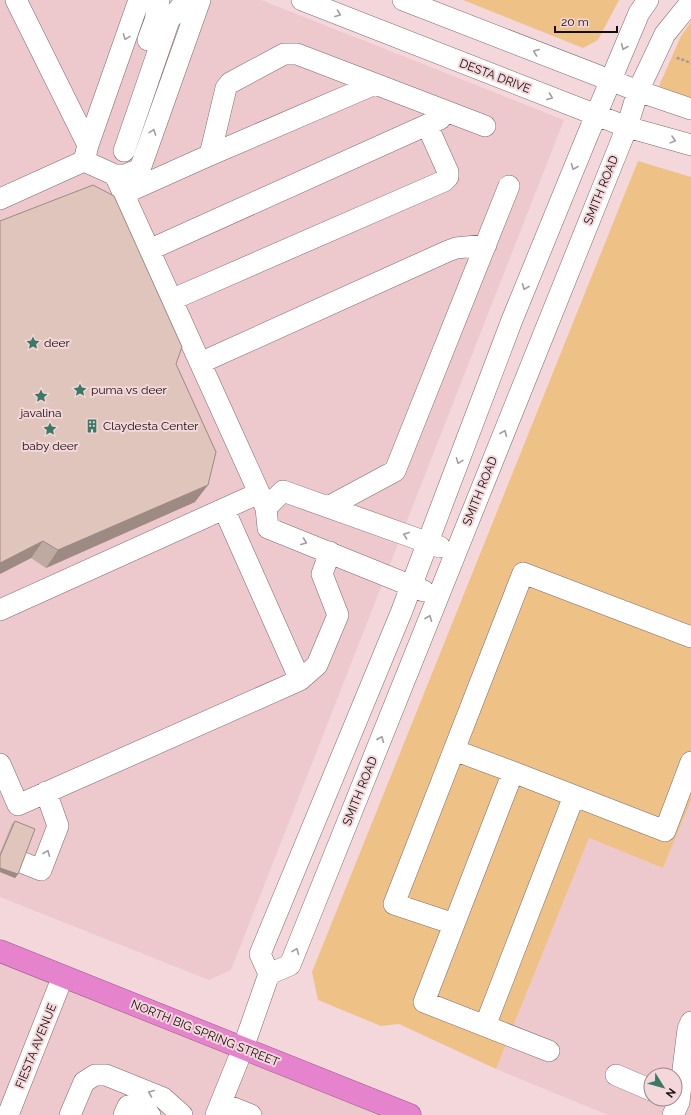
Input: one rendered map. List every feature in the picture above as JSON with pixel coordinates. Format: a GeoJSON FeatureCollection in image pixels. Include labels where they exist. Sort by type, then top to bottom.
{"type":"FeatureCollection","features":[{"type":"Feature","properties":{"kind":"highway","name":"NORTH BIG SPRING STREET"},"geometry":{"type":"LineString","coordinates":[[0,951],[410,1115]]}},
{"type":"Feature","properties":{"kind":"street"},"geometry":{"type":"LineString","coordinates":[[16,0],[86,153],[115,175],[200,363],[264,510]]}},
{"type":"Feature","properties":{"kind":"street"},"geometry":{"type":"LineString","coordinates":[[0,199],[86,153],[139,0]]}},
{"type":"Feature","properties":{"kind":"street"},"geometry":{"type":"LineString","coordinates":[[159,0],[155,21],[118,149],[169,20],[188,0]]}},
{"type":"Feature","properties":{"kind":"street"},"geometry":{"type":"LineString","coordinates":[[115,175],[126,175],[140,168],[188,0]]}},
{"type":"Feature","properties":{"kind":"street","name":"DESTA DRIVE"},"geometry":{"type":"LineString","coordinates":[[302,0],[627,127],[691,145]]}},
{"type":"Feature","properties":{"kind":"street"},"geometry":{"type":"LineString","coordinates":[[403,0],[638,91],[691,109]]}},
{"type":"Feature","properties":{"kind":"street"},"geometry":{"type":"LineString","coordinates":[[251,1115],[218,1109],[243,1048],[269,974],[260,954],[411,586],[512,320],[638,13],[648,0]]}},
{"type":"Feature","properties":{"kind":"street","name":"SMITH ROAD"},"geometry":{"type":"LineString","coordinates":[[269,974],[290,965],[627,127],[638,91],[665,34],[691,2]]}},
{"type":"Feature","properties":{"kind":"street"},"geometry":{"type":"LineString","coordinates":[[210,155],[226,88],[230,83],[284,54],[298,54],[485,126]]}},
{"type":"Feature","properties":{"kind":"street"},"geometry":{"type":"LineString","coordinates":[[123,194],[375,84]]}},
{"type":"Feature","properties":{"kind":"street"},"geometry":{"type":"LineString","coordinates":[[148,250],[452,114]]}},
{"type":"Feature","properties":{"kind":"street"},"geometry":{"type":"LineString","coordinates":[[171,300],[444,181],[448,177],[448,172],[427,125]]}},
{"type":"Feature","properties":{"kind":"street"},"geometry":{"type":"LineString","coordinates":[[328,507],[395,470],[509,186]]}},
{"type":"Feature","properties":{"kind":"street"},"geometry":{"type":"LineString","coordinates":[[200,363],[448,251],[456,248],[486,245]]}},
{"type":"Feature","properties":{"kind":"street"},"geometry":{"type":"LineString","coordinates":[[264,510],[283,491],[456,553]]}},
{"type":"Feature","properties":{"kind":"street"},"geometry":{"type":"LineString","coordinates":[[224,509],[300,680]]}},
{"type":"Feature","properties":{"kind":"street"},"geometry":{"type":"LineString","coordinates":[[0,610],[224,509],[264,510],[330,552],[438,596]]}},
{"type":"Feature","properties":{"kind":"street"},"geometry":{"type":"LineString","coordinates":[[0,764],[18,805],[300,680],[317,665],[338,615],[322,574],[330,552]]}},
{"type":"Feature","properties":{"kind":"street"},"geometry":{"type":"LineString","coordinates":[[454,924],[394,904],[523,573],[691,637]]}},
{"type":"Feature","properties":{"kind":"street"},"geometry":{"type":"LineString","coordinates":[[454,750],[665,831],[691,762]]}},
{"type":"Feature","properties":{"kind":"street"},"geometry":{"type":"LineString","coordinates":[[513,772],[424,1002],[549,1051]]}},
{"type":"Feature","properties":{"kind":"street"},"geometry":{"type":"LineString","coordinates":[[21,862],[41,870],[58,826],[46,792]]}},
{"type":"Feature","properties":{"kind":"street"},"geometry":{"type":"LineString","coordinates":[[485,1026],[574,796]]}},
{"type":"Feature","properties":{"kind":"street","name":"FIESTA AVENUE"},"geometry":{"type":"LineString","coordinates":[[8,1115],[8,1091],[63,976]]}},
{"type":"Feature","properties":{"kind":"street"},"geometry":{"type":"LineString","coordinates":[[683,1084],[687,1062],[688,1029],[691,1022]]}},
{"type":"Feature","properties":{"kind":"street"},"geometry":{"type":"LineString","coordinates":[[70,1115],[84,1082],[95,1075],[106,1075],[163,1098],[182,1115]]}},
{"type":"Feature","properties":{"kind":"street"},"geometry":{"type":"LineString","coordinates":[[616,1075],[643,1087]]}},
{"type":"Feature","properties":{"kind":"street"},"geometry":{"type":"LineString","coordinates":[[124,1115],[128,1106],[150,1115]]}},
{"type":"Feature","properties":{"kind":"path"},"geometry":{"type":"LineString","coordinates":[[673,63],[678,58],[691,63]]}},
{"type":"Feature","properties":{"kind":"shaded area"},"geometry":{"type":"Polygon","coordinates":[[[0,0],[261,0],[564,120],[231,970],[209,980],[0,897],[0,0]]]}},
{"type":"Feature","properties":{"kind":"shaded area"},"geometry":{"type":"Polygon","coordinates":[[[463,0],[619,0],[598,40],[583,48],[463,0]]]}},
{"type":"Feature","properties":{"kind":"shaded area"},"geometry":{"type":"Polygon","coordinates":[[[691,22],[691,101],[659,86],[681,36],[691,22]]]}},
{"type":"Feature","properties":{"kind":"shaded area"},"geometry":{"type":"Polygon","coordinates":[[[638,161],[691,177],[691,801],[663,868],[589,838],[496,1069],[399,1024],[381,1026],[318,1000],[312,972],[638,161]]]}},
{"type":"Feature","properties":{"kind":"shaded area"},"geometry":{"type":"Polygon","coordinates":[[[691,801],[691,1115],[608,1115],[496,1069],[589,838],[663,868],[691,801]]]}},
{"type":"Feature","properties":{"kind":"shaded area"},"geometry":{"type":"Polygon","coordinates":[[[0,952],[407,1115],[0,1115],[0,952]]]}},
{"type":"Feature","properties":{"kind":"building","name":"Claydesta Center"},"geometry":{"type":"Polygon","coordinates":[[[93,185],[114,196],[182,347],[176,364],[216,452],[208,485],[58,550],[43,541],[0,563],[0,221],[93,185]]]}},
{"type":"Feature","properties":{"kind":"building"},"geometry":{"type":"Polygon","coordinates":[[[15,821],[35,829],[18,874],[0,868],[0,856],[15,821]]]}},
{"type":"Feature","properties":{"kind":"place","name":"deer"},"geometry":{"type":"Point","coordinates":[33,343]}},
{"type":"Feature","properties":{"kind":"place","name":"puma vs deer"},"geometry":{"type":"Point","coordinates":[80,390]}},
{"type":"Feature","properties":{"kind":"place","name":"javalina"},"geometry":{"type":"Point","coordinates":[41,396]}},
{"type":"Feature","properties":{"kind":"place","name":"Claydesta Center"},"geometry":{"type":"Point","coordinates":[92,426]}},
{"type":"Feature","properties":{"kind":"place","name":"baby deer"},"geometry":{"type":"Point","coordinates":[50,429]}}]}
